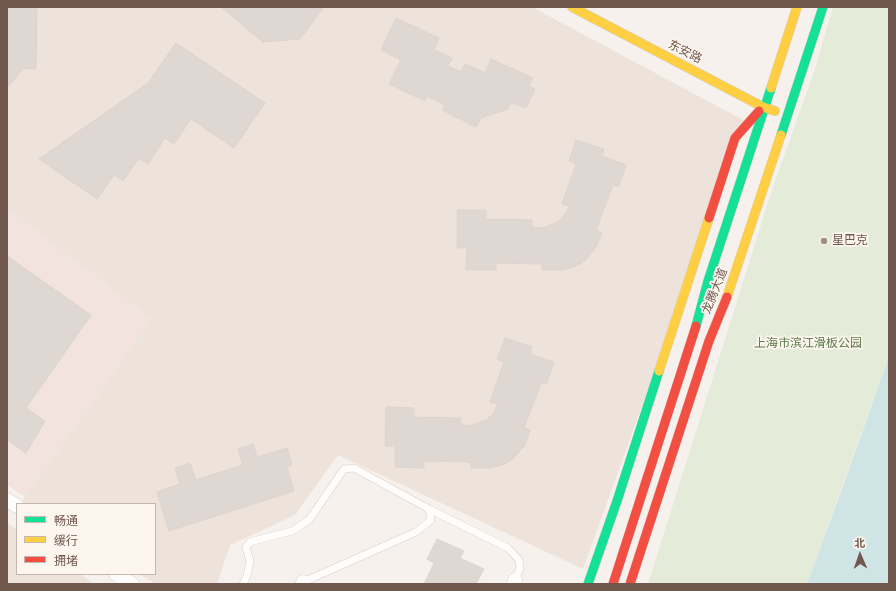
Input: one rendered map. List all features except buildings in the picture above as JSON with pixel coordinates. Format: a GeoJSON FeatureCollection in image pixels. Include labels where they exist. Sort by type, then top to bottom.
{"type":"FeatureCollection","features":[{"type":"Feature","properties":{"kind":"main road","name":"东安路"},"geometry":{"type":"LineString","coordinates":[[572,7],[764,107],[787,116]]}},
{"type":"Feature","properties":{"kind":"main road","name":"龙腾大道"},"geometry":{"type":"LineString","coordinates":[[613,584],[693,336],[708,281],[797,7]]}},
{"type":"Feature","properties":{"kind":"main road","name":"龙腾大道"},"geometry":{"type":"LineString","coordinates":[[630,584],[709,341],[731,288],[823,7]]}},
{"type":"Feature","properties":{"kind":"main road"},"geometry":{"type":"LineString","coordinates":[[588,584],[617,501],[735,138],[764,107]]}},
{"type":"Feature","properties":{"kind":"street"},"geometry":{"type":"LineString","coordinates":[[7,500],[16,505]]}},
{"type":"Feature","properties":{"kind":"street"},"geometry":{"type":"LineString","coordinates":[[118,575],[132,584]]}},
{"type":"Feature","properties":{"kind":"lane"},"geometry":{"type":"LineString","coordinates":[[243,584],[247,576],[250,562],[246,547],[250,542],[292,531],[309,520],[344,469],[354,468],[429,509],[508,548],[519,560],[520,568],[514,582]]}},
{"type":"Feature","properties":{"kind":"lane"},"geometry":{"type":"LineString","coordinates":[[301,583],[416,532],[431,520],[429,509]]}},
{"type":"Feature","properties":{"kind":"shaded area"},"geometry":{"type":"Polygon","coordinates":[[[7,7],[532,7],[745,121],[583,569],[338,455],[295,515],[230,545],[217,584],[156,584],[141,575],[156,575],[156,503],[21,503],[151,319],[7,209],[7,7]]]}},
{"type":"Feature","properties":{"kind":"shaded area"},"geometry":{"type":"Polygon","coordinates":[[[7,209],[151,319],[25,497],[7,485],[7,209]]]}},
{"type":"Feature","properties":{"kind":"shaded area"},"geometry":{"type":"Polygon","coordinates":[[[889,356],[889,584],[807,584],[847,475],[889,356]]]}},
{"type":"Feature","properties":{"kind":"shaded area"},"geometry":{"type":"Polygon","coordinates":[[[7,523],[16,529],[16,575],[81,575],[94,584],[7,584],[7,523]]]}},
{"type":"Feature","properties":{"kind":"green space","name":"上海市滨江滑板公园"},"geometry":{"type":"Polygon","coordinates":[[[833,7],[889,7],[889,356],[807,584],[648,584],[772,190],[815,69],[833,7]]]}},
{"type":"Feature","properties":{"kind":"traffic: fast"},"geometry":{"type":"LineString","coordinates":[[781,135],[823,7]]}},
{"type":"Feature","properties":{"kind":"traffic: fast"},"geometry":{"type":"LineString","coordinates":[[696,326],[708,281],[771,88]]}},
{"type":"Feature","properties":{"kind":"traffic: fast"},"geometry":{"type":"LineString","coordinates":[[588,584],[617,501],[659,371]]}},
{"type":"Feature","properties":{"kind":"traffic: slow"},"geometry":{"type":"LineString","coordinates":[[572,7],[763,107],[775,111]]}},
{"type":"Feature","properties":{"kind":"traffic: slow"},"geometry":{"type":"LineString","coordinates":[[771,88],[797,7]]}},
{"type":"Feature","properties":{"kind":"traffic: slow"},"geometry":{"type":"LineString","coordinates":[[727,297],[781,135]]}},
{"type":"Feature","properties":{"kind":"traffic: slow"},"geometry":{"type":"LineString","coordinates":[[659,371],[709,218]]}},
{"type":"Feature","properties":{"kind":"traffic: jam"},"geometry":{"type":"LineString","coordinates":[[709,218],[735,138],[759,111]]}},
{"type":"Feature","properties":{"kind":"traffic: jam"},"geometry":{"type":"LineString","coordinates":[[630,584],[709,341],[727,297]]}},
{"type":"Feature","properties":{"kind":"traffic: jam"},"geometry":{"type":"LineString","coordinates":[[613,584],[696,326]]}},
{"type":"Feature","properties":{"kind":"place","name":"星巴克"},"geometry":{"type":"Point","coordinates":[824,241]}}]}
